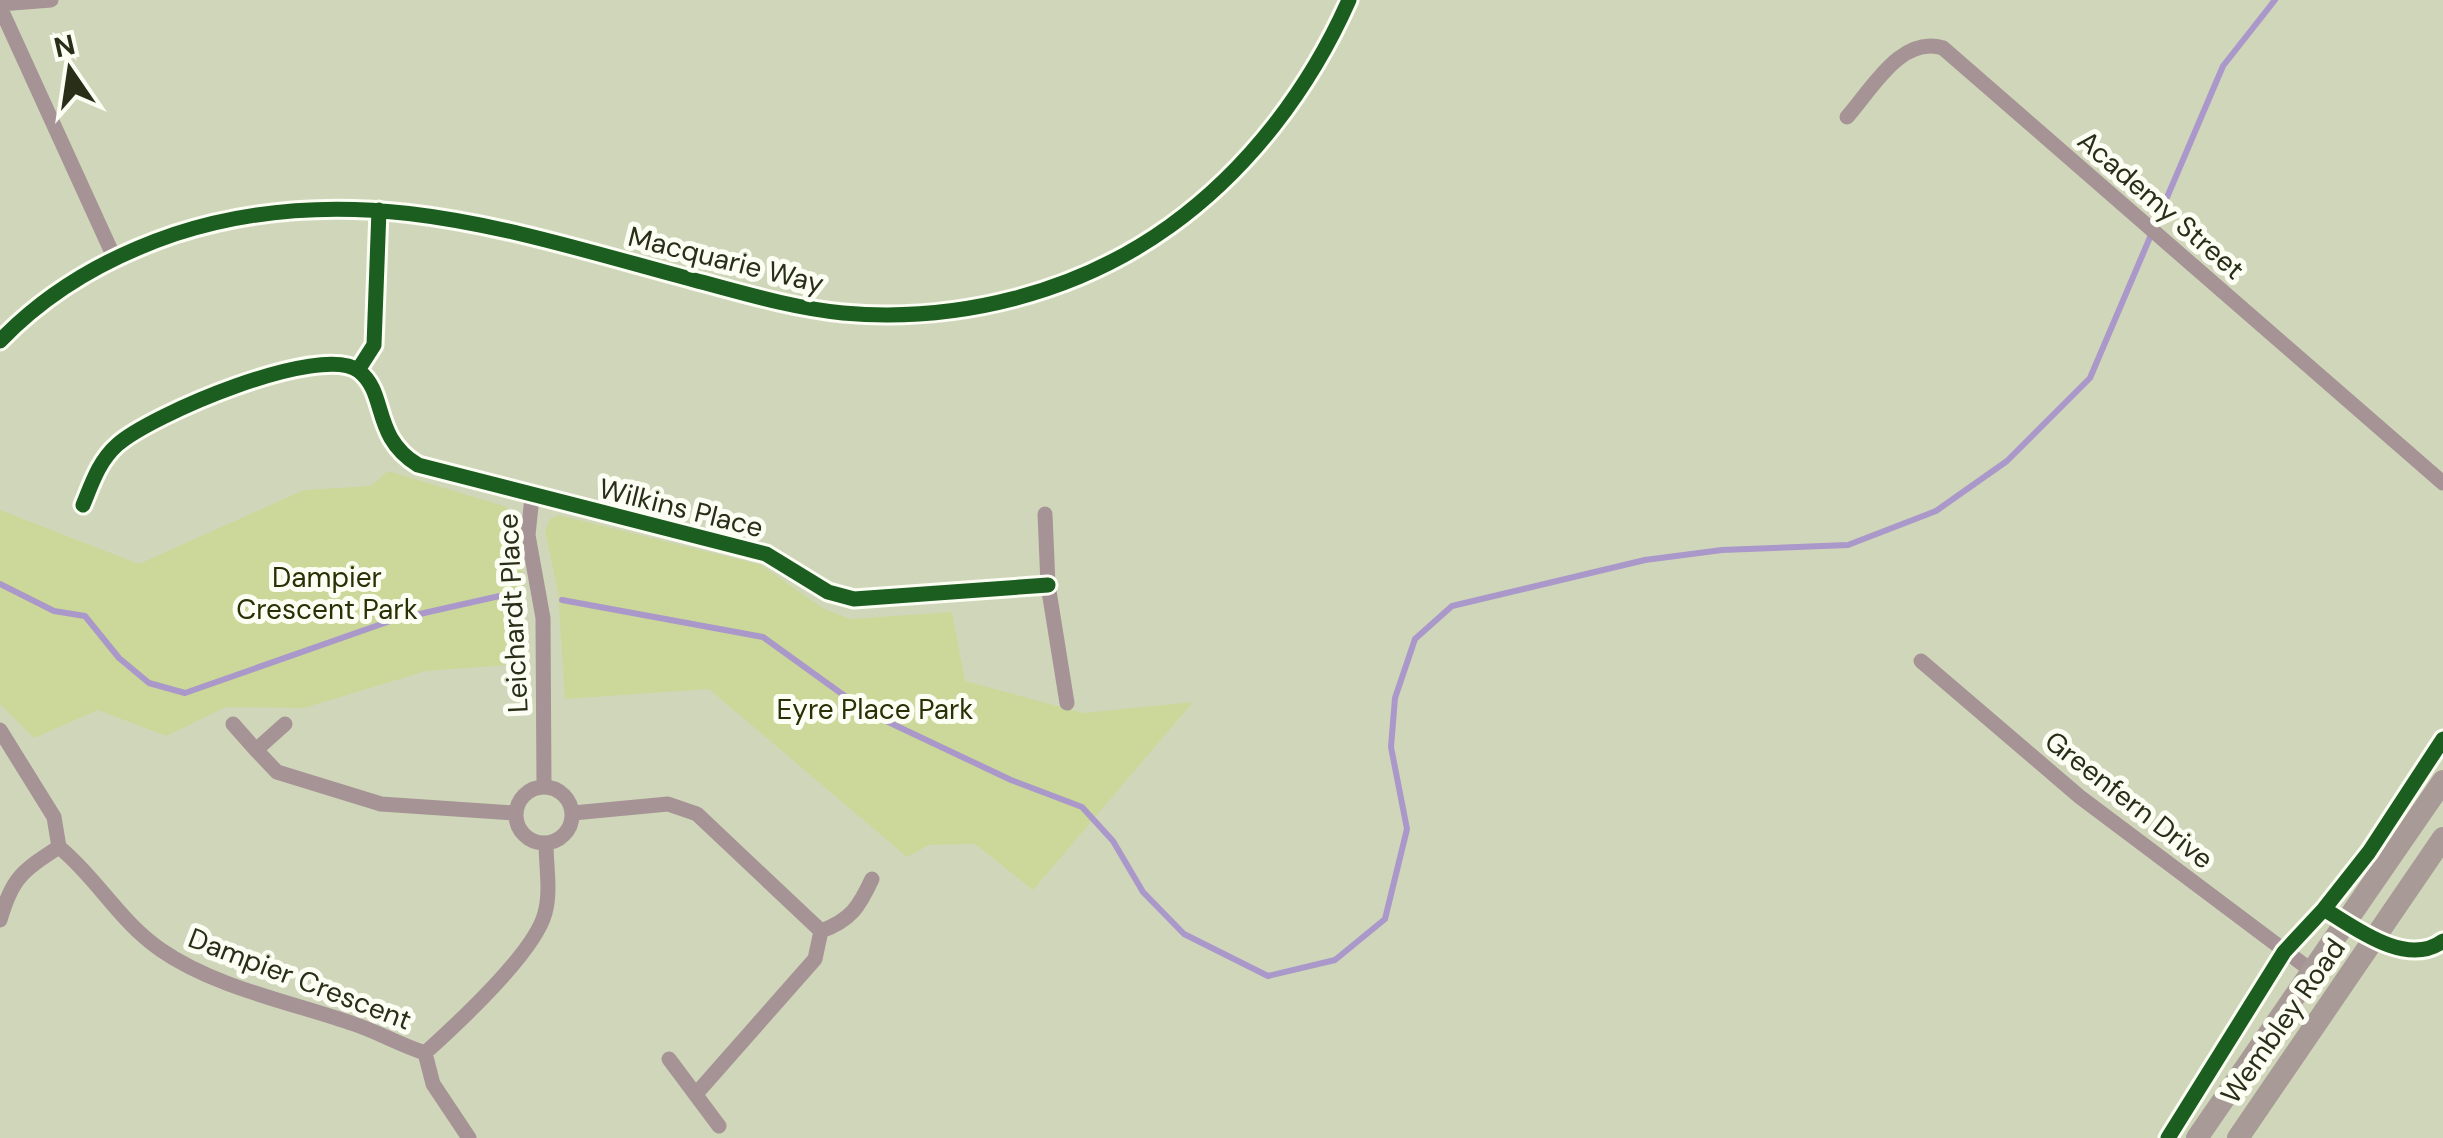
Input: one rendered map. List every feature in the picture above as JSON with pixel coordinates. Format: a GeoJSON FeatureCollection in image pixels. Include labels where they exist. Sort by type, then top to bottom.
{"type":"FeatureCollection","features":[{"type":"Feature","properties":{"kind":"main road","name":"Wembley Road"},"geometry":{"type":"LineString","coordinates":[[2197,1138],[2443,781]]}},
{"type":"Feature","properties":{"kind":"main road","name":"Wembley Road"},"geometry":{"type":"LineString","coordinates":[[2238,1138],[2443,838]]}},
{"type":"Feature","properties":{"kind":"main road"},"geometry":{"type":"LineString","coordinates":[[2255,1054],[2282,1074]]}},
{"type":"Feature","properties":{"kind":"street"},"geometry":{"type":"LineString","coordinates":[[51,0],[0,6],[114,257]]}},
{"type":"Feature","properties":{"kind":"street","name":"Macquarie Way"},"geometry":{"type":"LineString","coordinates":[[0,340],[67,286],[114,257],[199,227],[323,206],[464,221],[810,308],[886,315],[995,304],[1098,269],[1192,210],[1272,129],[1308,80],[1349,0]]}},
{"type":"Feature","properties":{"kind":"street","name":"Academy Street"},"geometry":{"type":"LineString","coordinates":[[1847,116],[1903,54],[1928,43],[1943,48],[2443,483]]}},
{"type":"Feature","properties":{"kind":"street","name":"Wilkins Place"},"geometry":{"type":"LineString","coordinates":[[83,505],[97,470],[118,444],[201,398],[324,362],[358,370],[368,382],[387,438],[400,454],[418,465],[766,554],[828,592],[854,599],[1048,584]]}},
{"type":"Feature","properties":{"kind":"street","name":"Leichardt Place"},"geometry":{"type":"LineString","coordinates":[[532,497],[528,534],[543,618],[544,786]]}},
{"type":"Feature","properties":{"kind":"street"},"geometry":{"type":"LineString","coordinates":[[1045,514],[1048,584],[1067,702]]}},
{"type":"Feature","properties":{"kind":"street","name":"Greenfern Drive"},"geometry":{"type":"LineString","coordinates":[[1921,660],[2080,796],[2312,971]]}},
{"type":"Feature","properties":{"kind":"street"},"geometry":{"type":"LineString","coordinates":[[233,724],[276,772],[382,804],[515,813]]}},
{"type":"Feature","properties":{"kind":"street"},"geometry":{"type":"LineString","coordinates":[[256,750],[285,724]]}},
{"type":"Feature","properties":{"kind":"street","name":"Dampier Crescent"},"geometry":{"type":"LineString","coordinates":[[0,730],[54,817],[59,848],[82,866],[114,911],[134,930],[192,970],[366,1028],[424,1054],[433,1084],[469,1138]]}},
{"type":"Feature","properties":{"kind":"street"},"geometry":{"type":"LineString","coordinates":[[544,786],[567,797],[573,813],[562,837],[546,843],[528,838],[515,813],[528,791],[544,786]]}},
{"type":"Feature","properties":{"kind":"street"},"geometry":{"type":"LineString","coordinates":[[573,813],[668,804],[683,807],[697,814],[821,931],[822,944],[815,960],[696,1094]]}},
{"type":"Feature","properties":{"kind":"street"},"geometry":{"type":"LineString","coordinates":[[424,1054],[472,1011],[536,930],[547,896],[546,843]]}},
{"type":"Feature","properties":{"kind":"street"},"geometry":{"type":"LineString","coordinates":[[0,920],[9,887],[25,869],[59,848]]}},
{"type":"Feature","properties":{"kind":"street"},"geometry":{"type":"LineString","coordinates":[[821,931],[844,923],[858,910],[872,879]]}},
{"type":"Feature","properties":{"kind":"street"},"geometry":{"type":"LineString","coordinates":[[670,1058],[719,1126]]}},
{"type":"Feature","properties":{"kind":"green space","name":"Dampier Crescent Park"},"geometry":{"type":"Polygon","coordinates":[[[388,471],[507,507],[524,582],[524,664],[426,671],[304,708],[226,707],[166,736],[98,710],[34,738],[0,704],[0,510],[139,564],[304,490],[371,486],[388,471]]]}},
{"type":"Feature","properties":{"kind":"green space","name":"Eyre Place Park"},"geometry":{"type":"Polygon","coordinates":[[[558,515],[761,565],[824,609],[850,619],[952,612],[965,681],[1083,713],[1193,702],[1033,890],[975,844],[929,845],[907,857],[709,689],[565,699],[558,592],[545,531],[550,519],[558,515]]]}},
{"type":"Feature","properties":{"kind":"waterway"},"geometry":{"type":"LineString","coordinates":[[562,600],[763,637],[867,712],[1011,780],[1082,807],[1113,841],[1143,892],[1184,934],[1268,976],[1335,960],[1385,919],[1407,829],[1391,747],[1395,698],[1415,639],[1452,606],[1645,560],[1722,550],[1848,545],[1936,511],[2007,461],[2090,378],[2223,66],[2275,0]]}},
{"type":"Feature","properties":{"kind":"waterway"},"geometry":{"type":"LineString","coordinates":[[0,584],[54,611],[85,616],[119,658],[149,683],[185,693],[393,620],[522,591]]}},
{"type":"Feature","properties":{"kind":"cycle path"},"geometry":{"type":"LineString","coordinates":[[0,341],[59,291],[127,253],[175,234],[242,217],[308,210],[373,210],[500,229],[768,300],[824,311],[930,313],[1015,298],[1096,269],[1134,249],[1199,204],[1274,125],[1316,64],[1349,0]]}},
{"type":"Feature","properties":{"kind":"cycle path"},"geometry":{"type":"LineString","coordinates":[[358,370],[374,345],[379,210]]}},
{"type":"Feature","properties":{"kind":"cycle path"},"geometry":{"type":"LineString","coordinates":[[83,505],[105,458],[135,432],[236,386],[310,366],[339,365],[359,371],[368,380],[393,441],[418,465],[766,554],[828,592],[854,599],[1048,585]]}},
{"type":"Feature","properties":{"kind":"cycle path"},"geometry":{"type":"LineString","coordinates":[[2324,909],[2369,852],[2443,739]]}},
{"type":"Feature","properties":{"kind":"cycle path"},"geometry":{"type":"LineString","coordinates":[[2168,1138],[2284,952],[2324,909],[2366,935],[2398,948],[2429,948],[2443,941]]}}]}
